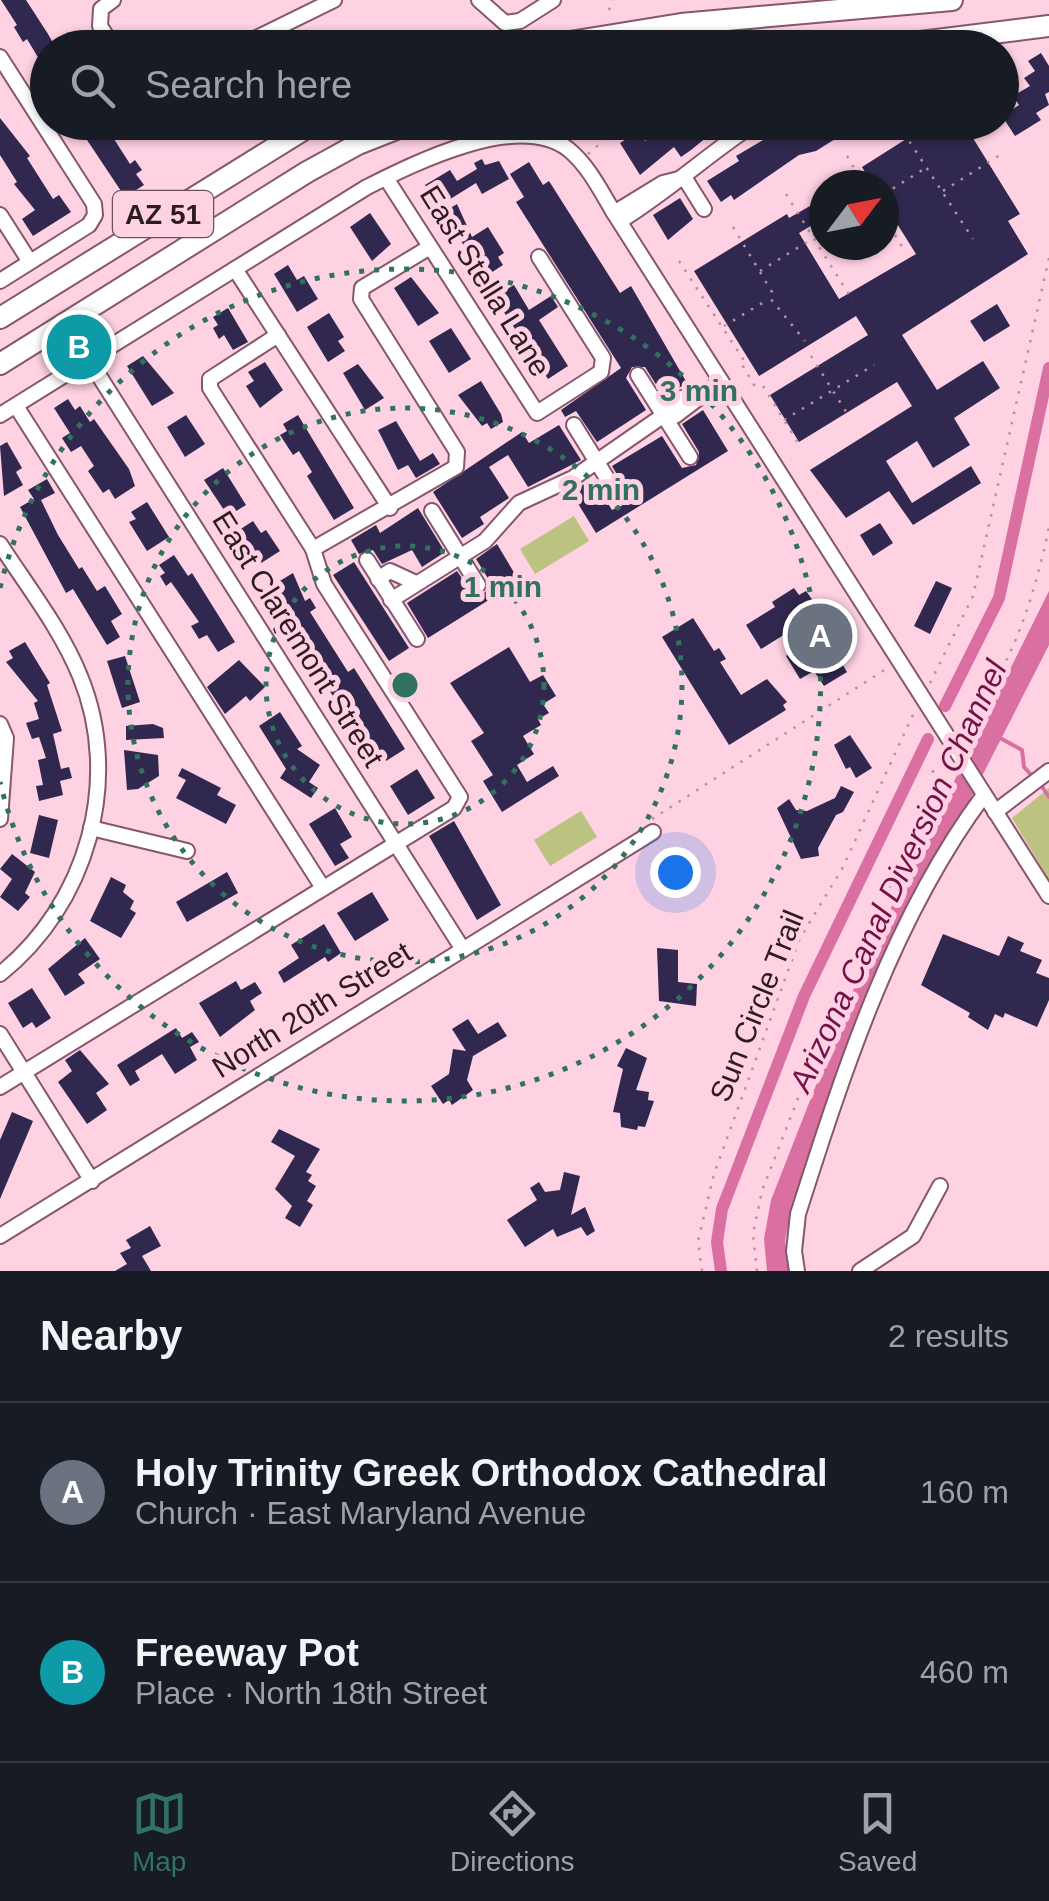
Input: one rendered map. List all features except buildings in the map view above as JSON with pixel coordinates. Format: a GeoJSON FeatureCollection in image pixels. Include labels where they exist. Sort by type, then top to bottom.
{"type":"FeatureCollection","features":[{"type":"Feature","properties":{"kind":"highway"},"geometry":{"type":"LineString","coordinates":[[644,30],[952,0]]}},
{"type":"Feature","properties":{"kind":"highway"},"geometry":{"type":"LineString","coordinates":[[1017,30],[1049,26]]}},
{"type":"Feature","properties":{"kind":"highway","name":"AZ 51"},"geometry":{"type":"LineString","coordinates":[[4,314],[287,140]]}},
{"type":"Feature","properties":{"kind":"highway","name":"AZ 51"},"geometry":{"type":"LineString","coordinates":[[0,364],[306,172],[368,140]]}},
{"type":"Feature","properties":{"kind":"highway"},"geometry":{"type":"LineString","coordinates":[[0,378],[41,338]]}},
{"type":"Feature","properties":{"kind":"street"},"geometry":{"type":"LineString","coordinates":[[103,30],[101,9],[113,0]]}},
{"type":"Feature","properties":{"kind":"street"},"geometry":{"type":"LineString","coordinates":[[273,30],[334,0]]}},
{"type":"Feature","properties":{"kind":"street"},"geometry":{"type":"LineString","coordinates":[[480,0],[505,22],[520,21],[553,0]]}},
{"type":"Feature","properties":{"kind":"street"},"geometry":{"type":"LineString","coordinates":[[0,57],[30,104]]}},
{"type":"Feature","properties":{"kind":"street"},"geometry":{"type":"LineString","coordinates":[[0,281],[90,225],[95,215],[94,204],[53,140]]}},
{"type":"Feature","properties":{"kind":"street"},"geometry":{"type":"LineString","coordinates":[[0,415],[386,178],[430,157],[494,140]]}},
{"type":"Feature","properties":{"kind":"street"},"geometry":{"type":"LineString","coordinates":[[550,140],[578,159],[617,217],[1049,896]]}},
{"type":"Feature","properties":{"kind":"street"},"geometry":{"type":"LineString","coordinates":[[617,217],[684,177],[733,140]]}},
{"type":"Feature","properties":{"kind":"street"},"geometry":{"type":"LineString","coordinates":[[684,177],[704,208]]}},
{"type":"Feature","properties":{"kind":"street","name":"East Stella Lane"},"geometry":{"type":"LineString","coordinates":[[386,178],[536,414],[601,372],[603,358],[539,257]]}},
{"type":"Feature","properties":{"kind":"street"},"geometry":{"type":"LineString","coordinates":[[0,215],[30,262]]}},
{"type":"Feature","properties":{"kind":"street"},"geometry":{"type":"LineString","coordinates":[[313,549],[456,467],[457,452],[361,300],[362,288],[430,247]]}},
{"type":"Feature","properties":{"kind":"street"},"geometry":{"type":"LineString","coordinates":[[235,268],[390,508]]}},
{"type":"Feature","properties":{"kind":"street"},"geometry":{"type":"LineString","coordinates":[[0,1087],[454,808],[460,797],[324,584],[313,549],[210,388],[210,379],[278,335]]}},
{"type":"Feature","properties":{"kind":"street","name":"East Claremont Street"},"geometry":{"type":"LineString","coordinates":[[88,360],[462,948]]}},
{"type":"Feature","properties":{"kind":"street"},"geometry":{"type":"LineString","coordinates":[[638,375],[690,458]]}},
{"type":"Feature","properties":{"kind":"street"},"geometry":{"type":"LineString","coordinates":[[390,600],[502,527],[519,503],[598,462],[664,416],[674,416],[721,381]]}},
{"type":"Feature","properties":{"kind":"street"},"geometry":{"type":"LineString","coordinates":[[16,406],[323,888]]}},
{"type":"Feature","properties":{"kind":"street"},"geometry":{"type":"LineString","coordinates":[[574,425],[618,496]]}},
{"type":"Feature","properties":{"kind":"street"},"geometry":{"type":"LineString","coordinates":[[432,510],[478,585]]}},
{"type":"Feature","properties":{"kind":"street"},"geometry":{"type":"LineString","coordinates":[[0,544],[62,640],[90,704],[100,747],[99,792],[72,884],[55,916],[28,952],[0,974]]}},
{"type":"Feature","properties":{"kind":"street"},"geometry":{"type":"LineString","coordinates":[[367,560],[417,638]]}},
{"type":"Feature","properties":{"kind":"street"},"geometry":{"type":"LineString","coordinates":[[378,579],[390,571],[416,583]]}},
{"type":"Feature","properties":{"kind":"street"},"geometry":{"type":"LineString","coordinates":[[0,724],[6,738],[0,819]]}},
{"type":"Feature","properties":{"kind":"street"},"geometry":{"type":"LineString","coordinates":[[995,812],[1049,771]]}},
{"type":"Feature","properties":{"kind":"street"},"geometry":{"type":"LineString","coordinates":[[798,1271],[794,1251],[798,1214],[885,968],[981,790]]}},
{"type":"Feature","properties":{"kind":"street"},"geometry":{"type":"LineString","coordinates":[[91,828],[187,850]]}},
{"type":"Feature","properties":{"kind":"street","name":"North 20th Street"},"geometry":{"type":"LineString","coordinates":[[0,1236],[648,835]]}},
{"type":"Feature","properties":{"kind":"street"},"geometry":{"type":"LineString","coordinates":[[0,1034],[92,1180]]}},
{"type":"Feature","properties":{"kind":"street"},"geometry":{"type":"LineString","coordinates":[[860,1271],[913,1236],[936,1185]]}},
{"type":"Feature","properties":{"kind":"path"},"geometry":{"type":"LineString","coordinates":[[609,10],[613,0]]}},
{"type":"Feature","properties":{"kind":"path"},"geometry":{"type":"LineString","coordinates":[[578,159],[603,140]]}},
{"type":"Feature","properties":{"kind":"path"},"geometry":{"type":"LineString","coordinates":[[908,140],[973,240]]}},
{"type":"Feature","properties":{"kind":"path"},"geometry":{"type":"LineString","coordinates":[[846,156],[855,170]]}},
{"type":"Feature","properties":{"kind":"path"},"geometry":{"type":"LineString","coordinates":[[942,191],[1000,156]]}},
{"type":"Feature","properties":{"kind":"path"},"geometry":{"type":"LineString","coordinates":[[899,185],[926,168]]}},
{"type":"Feature","properties":{"kind":"path"},"geometry":{"type":"LineString","coordinates":[[786,194],[809,230]]}},
{"type":"Feature","properties":{"kind":"path"},"geometry":{"type":"LineString","coordinates":[[723,327],[770,298],[772,292],[733,227]]}},
{"type":"Feature","properties":{"kind":"path"},"geometry":{"type":"LineString","coordinates":[[760,272],[809,239]]}},
{"type":"Feature","properties":{"kind":"path"},"geometry":{"type":"LineString","coordinates":[[899,242],[906,253]]}},
{"type":"Feature","properties":{"kind":"path"},"geometry":{"type":"LineString","coordinates":[[930,683],[972,596],[1049,258]]}},
{"type":"Feature","properties":{"kind":"path"},"geometry":{"type":"LineString","coordinates":[[828,260],[853,301]]}},
{"type":"Feature","properties":{"kind":"path"},"geometry":{"type":"LineString","coordinates":[[679,261],[723,327],[758,390]]}},
{"type":"Feature","properties":{"kind":"path"},"geometry":{"type":"LineString","coordinates":[[770,298],[805,342]]}},
{"type":"Feature","properties":{"kind":"path"},"geometry":{"type":"LineString","coordinates":[[812,356],[850,418]]}},
{"type":"Feature","properties":{"kind":"path"},"geometry":{"type":"LineString","coordinates":[[784,420],[874,365]]}},
{"type":"Feature","properties":{"kind":"path"},"geometry":{"type":"LineString","coordinates":[[763,386],[800,446]]}},
{"type":"Feature","properties":{"kind":"path"},"geometry":{"type":"LineString","coordinates":[[756,1271],[753,1234],[762,1191],[848,972],[925,818],[932,773],[949,739],[978,712],[1013,644],[1035,589],[1049,527]]}},
{"type":"Feature","properties":{"kind":"path"},"geometry":{"type":"LineString","coordinates":[[648,835],[647,826],[678,799],[899,660]]}},
{"type":"Feature","properties":{"kind":"path","name":"Sun Circle Trail"},"geometry":{"type":"LineString","coordinates":[[702,1271],[698,1241],[714,1174],[800,938],[842,869],[913,713]]}},
{"type":"Feature","properties":{"kind":"green space"},"geometry":{"type":"Polygon","coordinates":[[[574,516],[589,541],[535,574],[520,549],[574,516]]]}},
{"type":"Feature","properties":{"kind":"green space"},"geometry":{"type":"Polygon","coordinates":[[[1049,788],[1049,880],[1012,818],[1049,788]]]}},
{"type":"Feature","properties":{"kind":"green space"},"geometry":{"type":"Polygon","coordinates":[[[581,811],[597,837],[550,866],[534,840],[581,811]]]}},
{"type":"Feature","properties":{"kind":"shaded area"},"geometry":{"type":"Polygon","coordinates":[[[1049,591],[1049,645],[886,964],[792,1203],[785,1241],[789,1271],[767,1271],[764,1239],[771,1200],[865,960],[1049,591]]]}},
{"type":"Feature","properties":{"kind":"waterway","name":"Arizona Canal Diversion Channel"},"geometry":{"type":"LineString","coordinates":[[945,706],[999,598],[1049,368]]}},
{"type":"Feature","properties":{"kind":"waterway","name":"Arizona Canal Diversion Channel"},"geometry":{"type":"LineString","coordinates":[[998,737],[1022,750],[1024,767],[1034,778]]}},
{"type":"Feature","properties":{"kind":"waterway","name":"Arizona Canal Diversion Channel"},"geometry":{"type":"LineString","coordinates":[[721,1271],[717,1242],[722,1209],[804,996],[928,739]]}},
{"type":"Feature","properties":{"kind":"waterway"},"geometry":{"type":"LineString","coordinates":[[1041,785],[1049,797]]}},
{"type":"Feature","properties":{"kind":"place","name":"Freeway Pot"},"geometry":{"type":"Point","coordinates":[79,347]}},
{"type":"Feature","properties":{"kind":"place","name":"Holy Trinity Greek Orthodox Cathedral"},"geometry":{"type":"Point","coordinates":[820,636]}}]}
